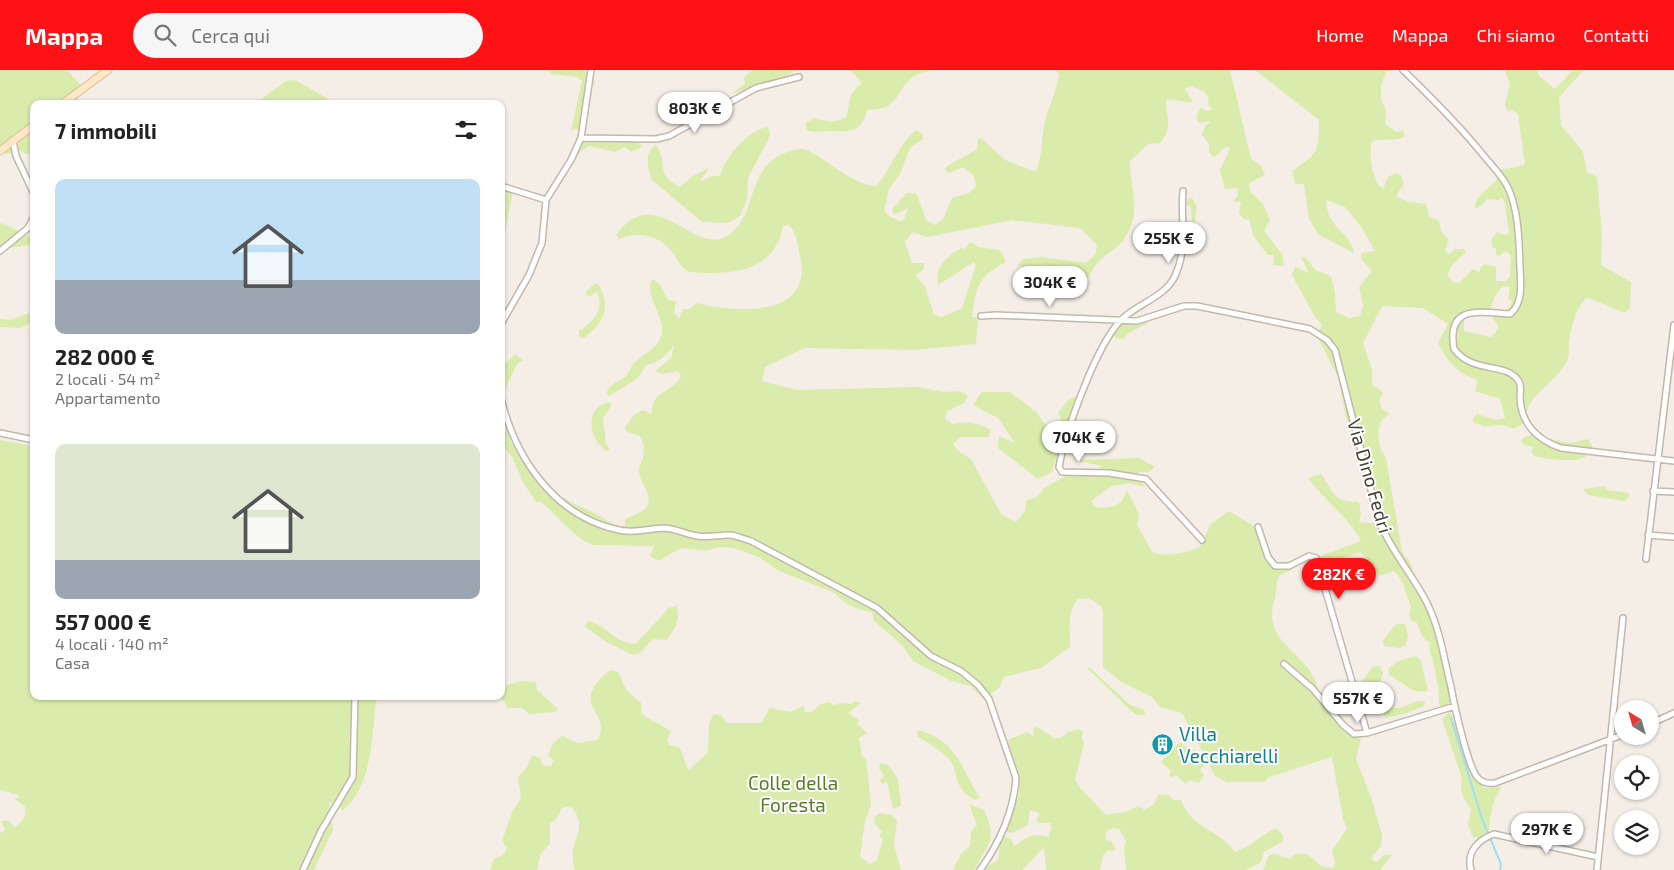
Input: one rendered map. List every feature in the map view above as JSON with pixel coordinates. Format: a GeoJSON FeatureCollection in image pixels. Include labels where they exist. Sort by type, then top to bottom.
{"type":"FeatureCollection","features":[{"type":"Feature","properties":{"kind":"main road"},"geometry":{"type":"LineString","coordinates":[[67,100],[108,70]]}},
{"type":"Feature","properties":{"kind":"main road"},"geometry":{"type":"LineString","coordinates":[[0,151],[30,128]]}},
{"type":"Feature","properties":{"kind":"street"},"geometry":{"type":"LineString","coordinates":[[505,317],[529,275],[542,243],[546,200],[571,160],[581,138],[591,70]]}},
{"type":"Feature","properties":{"kind":"street"},"geometry":{"type":"LineString","coordinates":[[1403,70],[1450,116],[1500,176],[1509,189],[1512,200],[1518,237],[1521,290],[1516,309],[1510,314],[1470,312],[1459,317],[1453,328],[1454,349],[1467,362],[1509,372],[1518,379],[1520,384],[1520,403],[1524,416],[1530,427],[1544,442],[1561,448],[1674,461]]}},
{"type":"Feature","properties":{"kind":"street"},"geometry":{"type":"LineString","coordinates":[[581,138],[656,139],[669,136],[756,88],[799,77]]}},
{"type":"Feature","properties":{"kind":"street"},"geometry":{"type":"LineString","coordinates":[[13,140],[16,156],[30,186]]}},
{"type":"Feature","properties":{"kind":"street"},"geometry":{"type":"LineString","coordinates":[[505,187],[546,200]]}},
{"type":"Feature","properties":{"kind":"street"},"geometry":{"type":"LineString","coordinates":[[1184,191],[1182,211],[1185,246],[1176,274],[1171,284],[1120,320],[1097,358],[1082,391],[1058,467],[1062,472],[1109,473],[1146,479],[1202,540]]}},
{"type":"Feature","properties":{"kind":"street"},"geometry":{"type":"LineString","coordinates":[[0,250],[30,224]]}},
{"type":"Feature","properties":{"kind":"street","name":"Via Dino Fedri"},"geometry":{"type":"LineString","coordinates":[[981,316],[997,314],[1137,321],[1184,306],[1196,306],[1310,329],[1327,340],[1335,350],[1379,521],[1387,541],[1412,574],[1428,605],[1439,636],[1455,706],[1475,774],[1479,780],[1489,784],[1614,739]]}},
{"type":"Feature","properties":{"kind":"street"},"geometry":{"type":"LineString","coordinates":[[1646,559],[1656,459],[1674,326]]}},
{"type":"Feature","properties":{"kind":"street"},"geometry":{"type":"LineString","coordinates":[[505,412],[511,434],[523,458],[548,489],[585,518],[619,530],[641,532],[664,528],[698,536],[731,535],[751,541],[877,608],[931,656],[961,671],[978,685],[989,699],[1016,778],[1016,790],[1004,829],[980,870]]}},
{"type":"Feature","properties":{"kind":"street"},"geometry":{"type":"LineString","coordinates":[[0,433],[30,439]]}},
{"type":"Feature","properties":{"kind":"street"},"geometry":{"type":"LineString","coordinates":[[1653,491],[1674,492]]}},
{"type":"Feature","properties":{"kind":"street"},"geometry":{"type":"LineString","coordinates":[[1258,527],[1268,556],[1275,566],[1289,566],[1309,556],[1316,558],[1366,733]]}},
{"type":"Feature","properties":{"kind":"street"},"geometry":{"type":"LineString","coordinates":[[1648,535],[1674,537]]}},
{"type":"Feature","properties":{"kind":"street"},"geometry":{"type":"LineString","coordinates":[[1596,870],[1623,618]]}},
{"type":"Feature","properties":{"kind":"street"},"geometry":{"type":"LineString","coordinates":[[1284,664],[1313,689],[1349,731],[1359,734],[1455,706]]}},
{"type":"Feature","properties":{"kind":"street"},"geometry":{"type":"LineString","coordinates":[[303,870],[321,831],[353,776],[355,700]]}},
{"type":"Feature","properties":{"kind":"street"},"geometry":{"type":"LineString","coordinates":[[1659,720],[1674,713]]}},
{"type":"Feature","properties":{"kind":"street"},"geometry":{"type":"LineString","coordinates":[[1471,870],[1471,855],[1481,840],[1494,834],[1501,834],[1598,857]]}},
{"type":"Feature","properties":{"kind":"green space"},"geometry":{"type":"Polygon","coordinates":[[[0,70],[67,70],[81,85],[62,100],[30,100],[30,124],[0,147],[0,70]]]}},
{"type":"Feature","properties":{"kind":"green space"},"geometry":{"type":"Polygon","coordinates":[[[547,70],[584,70],[595,82],[590,94],[586,117],[579,129],[571,130],[582,81],[578,77],[552,74],[547,70]]]}},
{"type":"Feature","properties":{"kind":"green space"},"geometry":{"type":"Polygon","coordinates":[[[752,70],[798,70],[779,79],[731,94],[745,84],[744,77],[752,70]]]}},
{"type":"Feature","properties":{"kind":"green space"},"geometry":{"type":"Polygon","coordinates":[[[850,70],[932,70],[913,77],[902,88],[896,99],[886,107],[867,110],[865,118],[857,128],[846,131],[814,132],[806,130],[806,123],[814,118],[836,121],[847,116],[852,94],[862,83],[850,70]]]}},
{"type":"Feature","properties":{"kind":"green space"},"geometry":{"type":"Polygon","coordinates":[[[1055,70],[1230,70],[1251,159],[1261,166],[1265,175],[1249,183],[1250,191],[1263,204],[1270,220],[1264,231],[1282,254],[1284,266],[1273,265],[1274,255],[1268,255],[1254,237],[1249,220],[1244,219],[1239,213],[1241,202],[1233,202],[1238,195],[1237,188],[1225,189],[1220,170],[1230,149],[1227,146],[1214,157],[1209,152],[1209,144],[1202,135],[1205,126],[1210,123],[1209,121],[1199,123],[1196,117],[1200,108],[1207,111],[1213,109],[1208,105],[1207,95],[1191,86],[1185,89],[1193,102],[1166,100],[1168,127],[1160,143],[1148,144],[1130,161],[1134,213],[1128,233],[1119,245],[1096,264],[1085,282],[1076,289],[1076,278],[1073,273],[1063,273],[1046,287],[1044,281],[1049,270],[1018,266],[1023,259],[1041,257],[1086,263],[1096,253],[1097,245],[1080,228],[1012,220],[927,237],[912,232],[905,242],[912,263],[924,263],[924,270],[915,275],[925,286],[934,315],[942,317],[962,308],[976,265],[974,262],[938,285],[938,272],[943,262],[956,251],[962,248],[964,250],[970,242],[979,247],[1000,250],[1006,262],[989,272],[977,290],[972,317],[978,317],[976,344],[913,350],[804,348],[765,367],[762,381],[797,390],[917,387],[945,392],[959,391],[968,396],[964,403],[947,411],[945,419],[952,424],[972,423],[991,430],[988,437],[960,437],[953,444],[958,451],[971,459],[1001,514],[1016,522],[1025,511],[1026,501],[1038,496],[1044,488],[1071,473],[1097,470],[1102,466],[1075,460],[1139,458],[1155,467],[1149,472],[1139,472],[1133,476],[1141,481],[1145,487],[1129,483],[1112,486],[1091,501],[1096,508],[1112,507],[1122,500],[1127,490],[1139,514],[1137,525],[1153,553],[1177,554],[1200,547],[1210,525],[1229,511],[1255,527],[1269,562],[1292,569],[1278,577],[1272,614],[1274,627],[1288,648],[1314,677],[1318,690],[1283,662],[1280,664],[1308,687],[1341,725],[1361,739],[1356,759],[1371,797],[1382,835],[1381,845],[1371,859],[1377,862],[1384,855],[1393,854],[1380,870],[1263,870],[1269,855],[1275,854],[1290,859],[1295,854],[1307,854],[1321,866],[1333,868],[1335,862],[1332,851],[1347,828],[1343,819],[1332,757],[1269,777],[1264,782],[1227,782],[1215,776],[1182,713],[1160,707],[1152,697],[1121,682],[1103,667],[1103,612],[1101,606],[1089,598],[1078,599],[1072,609],[1070,647],[1041,668],[1004,677],[999,688],[983,699],[971,686],[951,681],[913,661],[902,645],[874,621],[872,612],[851,606],[835,593],[777,570],[761,558],[734,548],[718,547],[706,551],[681,548],[658,561],[650,556],[654,546],[593,545],[585,541],[572,532],[541,502],[537,503],[524,484],[512,457],[505,448],[505,428],[513,446],[523,460],[536,468],[537,478],[541,486],[556,499],[564,498],[614,524],[625,527],[625,519],[644,509],[649,499],[638,470],[644,453],[642,441],[640,436],[627,432],[625,427],[634,415],[643,410],[652,414],[654,401],[674,385],[681,376],[678,371],[662,374],[655,371],[671,358],[674,345],[662,358],[646,365],[638,378],[609,396],[606,394],[612,385],[626,376],[639,358],[659,341],[662,325],[651,294],[652,279],[659,283],[668,300],[676,301],[674,313],[679,319],[683,309],[690,309],[697,303],[731,309],[768,307],[784,301],[795,291],[801,277],[798,244],[794,232],[789,225],[783,226],[778,242],[770,254],[760,262],[748,268],[719,273],[689,272],[682,267],[672,251],[664,243],[652,237],[632,235],[619,239],[616,235],[631,220],[645,215],[659,216],[712,240],[725,237],[736,228],[744,217],[759,176],[768,164],[780,155],[799,149],[814,154],[855,180],[876,186],[909,136],[916,130],[922,134],[923,139],[910,148],[900,174],[889,189],[884,211],[889,216],[900,221],[904,220],[908,208],[894,215],[892,208],[907,193],[916,193],[927,221],[935,225],[943,219],[952,198],[969,193],[976,186],[974,176],[963,167],[949,173],[944,169],[977,149],[978,139],[981,138],[1005,160],[1036,172],[1040,159],[1045,121],[1059,74],[1055,70]]]}},
{"type":"Feature","properties":{"kind":"green space"},"geometry":{"type":"Polygon","coordinates":[[[1255,70],[1393,70],[1386,72],[1381,85],[1381,100],[1386,110],[1385,124],[1396,132],[1403,131],[1405,136],[1398,139],[1372,141],[1371,159],[1376,180],[1383,189],[1388,177],[1395,173],[1401,175],[1404,184],[1397,197],[1409,202],[1426,204],[1429,217],[1439,220],[1441,231],[1449,240],[1445,250],[1449,254],[1455,249],[1464,249],[1466,252],[1452,265],[1447,275],[1453,282],[1459,283],[1473,269],[1480,272],[1480,268],[1485,264],[1496,267],[1496,281],[1506,281],[1510,277],[1511,256],[1506,251],[1499,256],[1496,255],[1496,248],[1493,248],[1491,240],[1497,232],[1504,235],[1509,234],[1505,203],[1502,198],[1498,200],[1487,199],[1481,206],[1475,209],[1479,197],[1495,182],[1501,170],[1525,165],[1518,114],[1513,110],[1507,111],[1505,104],[1510,85],[1505,70],[1537,70],[1540,77],[1555,89],[1573,70],[1584,70],[1559,97],[1561,125],[1583,152],[1587,172],[1597,177],[1602,234],[1601,265],[1631,282],[1630,308],[1624,313],[1592,299],[1586,298],[1582,302],[1573,324],[1567,361],[1531,403],[1525,423],[1513,429],[1499,425],[1485,427],[1473,422],[1473,418],[1477,414],[1497,420],[1505,418],[1500,399],[1475,391],[1478,380],[1464,374],[1449,361],[1438,343],[1448,324],[1423,308],[1382,306],[1363,343],[1372,369],[1372,384],[1383,393],[1379,401],[1383,410],[1390,414],[1381,421],[1379,440],[1386,458],[1402,552],[1410,562],[1425,605],[1436,615],[1444,664],[1454,690],[1453,702],[1443,707],[1439,704],[1438,684],[1430,652],[1430,642],[1423,638],[1417,623],[1411,620],[1409,615],[1411,607],[1401,579],[1394,571],[1379,576],[1361,552],[1328,563],[1331,580],[1322,585],[1316,577],[1312,563],[1323,555],[1361,541],[1343,516],[1308,478],[1321,474],[1339,498],[1359,502],[1361,515],[1359,522],[1382,524],[1373,471],[1360,461],[1345,413],[1338,377],[1317,336],[1322,325],[1315,317],[1292,275],[1295,267],[1309,273],[1301,257],[1306,258],[1315,270],[1331,276],[1335,292],[1336,312],[1349,318],[1360,316],[1363,306],[1359,287],[1372,271],[1362,260],[1361,253],[1375,251],[1362,228],[1345,207],[1326,200],[1331,218],[1352,245],[1354,253],[1319,235],[1309,219],[1304,184],[1295,184],[1292,171],[1307,160],[1315,151],[1319,120],[1255,70]],[[1502,286],[1494,298],[1490,310],[1464,319],[1464,331],[1491,337],[1498,329],[1498,325],[1492,317],[1510,307],[1512,301],[1508,299],[1510,287],[1502,286]]]}},
{"type":"Feature","properties":{"kind":"green space"},"geometry":{"type":"Polygon","coordinates":[[[295,80],[330,100],[260,100],[286,81],[295,80]]]}},
{"type":"Feature","properties":{"kind":"green space"},"geometry":{"type":"Polygon","coordinates":[[[768,127],[770,134],[748,178],[747,199],[740,216],[728,223],[702,222],[652,180],[648,168],[648,155],[655,144],[661,157],[664,172],[672,182],[680,187],[693,176],[709,168],[699,182],[712,176],[720,176],[722,169],[738,146],[753,133],[768,127]]]}},
{"type":"Feature","properties":{"kind":"green space"},"geometry":{"type":"Polygon","coordinates":[[[30,133],[30,155],[20,151],[6,154],[6,149],[17,144],[30,133]]]}},
{"type":"Feature","properties":{"kind":"green space"},"geometry":{"type":"Polygon","coordinates":[[[637,140],[642,147],[631,152],[625,147],[615,152],[589,146],[577,154],[572,148],[580,141],[637,140]]]}},
{"type":"Feature","properties":{"kind":"green space"},"geometry":{"type":"Polygon","coordinates":[[[505,190],[513,192],[505,231],[505,190]]]}},
{"type":"Feature","properties":{"kind":"green space"},"geometry":{"type":"Polygon","coordinates":[[[1192,198],[1197,206],[1195,219],[1197,233],[1186,243],[1184,230],[1192,221],[1191,207],[1185,204],[1187,199],[1192,198]]]}},
{"type":"Feature","properties":{"kind":"green space"},"geometry":{"type":"Polygon","coordinates":[[[0,223],[8,225],[30,237],[30,245],[0,249],[0,223]]]}},
{"type":"Feature","properties":{"kind":"green space"},"geometry":{"type":"Polygon","coordinates":[[[594,284],[598,284],[605,300],[604,314],[591,332],[584,338],[579,337],[579,331],[589,324],[599,310],[600,304],[597,292],[590,296],[586,295],[587,291],[594,284]]]}},
{"type":"Feature","properties":{"kind":"green space"},"geometry":{"type":"Polygon","coordinates":[[[30,314],[30,323],[21,328],[0,327],[0,319],[10,320],[30,314]]]}},
{"type":"Feature","properties":{"kind":"green space"},"geometry":{"type":"Polygon","coordinates":[[[1144,320],[1148,323],[1129,333],[1123,339],[1114,337],[1113,331],[1118,324],[1134,325],[1144,320]]]}},
{"type":"Feature","properties":{"kind":"green space"},"geometry":{"type":"Polygon","coordinates":[[[515,354],[523,360],[517,364],[505,390],[505,363],[515,354]]]}},
{"type":"Feature","properties":{"kind":"green space"},"geometry":{"type":"Polygon","coordinates":[[[982,392],[1010,392],[1036,412],[1050,431],[1060,431],[1063,435],[1052,472],[1038,479],[998,448],[999,436],[1015,443],[998,418],[973,405],[982,392]]]}},
{"type":"Feature","properties":{"kind":"green space"},"geometry":{"type":"Polygon","coordinates":[[[1076,397],[1082,407],[1071,414],[1071,420],[1063,425],[1058,413],[1069,399],[1076,397]]]}},
{"type":"Feature","properties":{"kind":"green space"},"geometry":{"type":"Polygon","coordinates":[[[609,402],[612,405],[603,418],[606,444],[610,450],[606,451],[596,439],[591,424],[595,410],[609,402]]]}},
{"type":"Feature","properties":{"kind":"green space"},"geometry":{"type":"Polygon","coordinates":[[[1531,435],[1570,443],[1588,439],[1593,448],[1586,456],[1574,460],[1534,456],[1531,451],[1534,447],[1525,445],[1521,441],[1524,437],[1531,435]]]}},
{"type":"Feature","properties":{"kind":"green space"},"geometry":{"type":"Polygon","coordinates":[[[0,440],[30,445],[30,700],[377,700],[372,742],[366,773],[361,787],[343,810],[329,802],[333,830],[314,870],[0,870],[0,833],[5,830],[1,822],[7,820],[15,827],[25,816],[25,806],[14,799],[20,797],[18,795],[0,790],[0,440]]]}},
{"type":"Feature","properties":{"kind":"green space"},"geometry":{"type":"Polygon","coordinates":[[[1605,486],[1607,490],[1629,493],[1628,498],[1624,501],[1588,495],[1583,489],[1605,486]]]}},
{"type":"Feature","properties":{"kind":"green space"},"geometry":{"type":"Polygon","coordinates":[[[676,606],[678,616],[676,624],[666,640],[653,639],[641,652],[633,655],[605,641],[584,626],[589,621],[595,623],[622,641],[635,644],[668,608],[676,606]]]}},
{"type":"Feature","properties":{"kind":"green space"},"geometry":{"type":"Polygon","coordinates":[[[1400,623],[1405,625],[1408,635],[1406,645],[1399,648],[1384,646],[1383,641],[1393,627],[1400,623]]]}},
{"type":"Feature","properties":{"kind":"green space"},"geometry":{"type":"Polygon","coordinates":[[[1416,656],[1421,661],[1428,691],[1422,692],[1411,689],[1389,675],[1388,669],[1398,661],[1416,656]]]}},
{"type":"Feature","properties":{"kind":"green space"},"geometry":{"type":"Polygon","coordinates":[[[1378,665],[1383,672],[1378,684],[1369,694],[1361,696],[1359,686],[1372,668],[1378,665]]]}},
{"type":"Feature","properties":{"kind":"green space"},"geometry":{"type":"Polygon","coordinates":[[[1087,668],[1090,668],[1129,704],[1144,710],[1146,715],[1135,714],[1087,668]]]}},
{"type":"Feature","properties":{"kind":"green space","name":"Colle della Foresta"},"geometry":{"type":"Polygon","coordinates":[[[610,670],[618,672],[626,689],[641,703],[641,713],[671,732],[667,740],[669,745],[679,747],[689,770],[708,752],[709,723],[714,714],[722,716],[727,723],[761,723],[770,708],[790,712],[804,706],[805,712],[812,712],[821,704],[830,702],[833,705],[840,703],[851,704],[855,701],[861,703],[848,713],[859,720],[857,724],[867,733],[859,738],[862,755],[866,759],[871,805],[865,821],[860,857],[870,864],[877,860],[883,839],[879,836],[882,831],[875,824],[874,817],[880,813],[892,815],[897,821],[894,845],[901,870],[575,870],[573,853],[579,822],[574,810],[568,807],[562,808],[556,820],[550,823],[550,843],[540,855],[537,870],[490,870],[494,859],[503,855],[507,848],[502,841],[512,812],[521,798],[518,777],[527,767],[532,755],[540,758],[543,766],[551,766],[554,760],[548,756],[550,750],[554,742],[562,736],[578,743],[597,740],[601,730],[600,722],[591,701],[592,693],[597,682],[610,670]]]}},
{"type":"Feature","properties":{"kind":"green space"},"geometry":{"type":"Polygon","coordinates":[[[523,681],[536,682],[537,690],[558,709],[555,712],[529,714],[522,708],[507,708],[502,700],[505,700],[505,687],[509,684],[523,681]]]}},
{"type":"Feature","properties":{"kind":"green space"},"geometry":{"type":"Polygon","coordinates":[[[1418,701],[1425,702],[1424,706],[1404,714],[1385,718],[1382,706],[1384,704],[1388,708],[1400,708],[1418,701]]]}},
{"type":"Feature","properties":{"kind":"green space"},"geometry":{"type":"Polygon","coordinates":[[[1450,711],[1483,788],[1502,787],[1492,808],[1489,831],[1482,838],[1473,837],[1468,825],[1471,809],[1462,795],[1462,778],[1442,719],[1450,711]]]}},
{"type":"Feature","properties":{"kind":"green space"},"geometry":{"type":"Polygon","coordinates":[[[1036,726],[1054,738],[1060,738],[1068,732],[1080,729],[1083,733],[1084,744],[1075,780],[1080,788],[1106,815],[1126,812],[1138,806],[1145,810],[1154,804],[1159,794],[1169,795],[1173,800],[1181,800],[1192,818],[1221,838],[1235,852],[1276,828],[1283,835],[1283,841],[1264,852],[1260,863],[1246,870],[1126,870],[1124,849],[1126,841],[1119,829],[1112,828],[1105,833],[1106,840],[1111,841],[1116,850],[1107,851],[1103,855],[1100,870],[1046,870],[1044,847],[1022,870],[982,870],[998,860],[1000,845],[1005,837],[1011,839],[1014,846],[1030,837],[1038,835],[1048,837],[1052,827],[1050,823],[1038,823],[1036,820],[1040,814],[1030,810],[1028,825],[1012,833],[1006,832],[1019,794],[1018,780],[1008,740],[1027,732],[1034,736],[1033,729],[1036,726]]]}},
{"type":"Feature","properties":{"kind":"green space"},"geometry":{"type":"Polygon","coordinates":[[[918,730],[931,735],[949,748],[962,765],[980,798],[975,800],[967,795],[959,784],[949,759],[917,736],[918,730]]]}},
{"type":"Feature","properties":{"kind":"green space"},"geometry":{"type":"Polygon","coordinates":[[[1180,742],[1191,752],[1194,749],[1198,753],[1195,756],[1205,765],[1200,770],[1204,775],[1199,783],[1190,780],[1186,784],[1176,775],[1172,778],[1169,774],[1171,771],[1161,762],[1180,742]]]}},
{"type":"Feature","properties":{"kind":"green space"},"geometry":{"type":"Polygon","coordinates":[[[880,763],[888,765],[898,779],[901,806],[893,809],[887,782],[882,784],[880,780],[884,775],[879,769],[880,763]]]}},
{"type":"Feature","properties":{"kind":"green space"},"geometry":{"type":"Polygon","coordinates":[[[969,804],[984,810],[991,836],[975,870],[953,870],[961,854],[970,846],[971,831],[977,825],[969,804]]]}},
{"type":"Feature","properties":{"kind":"waterway"},"geometry":{"type":"LineString","coordinates":[[1451,718],[1482,819],[1501,864],[1500,870]]}},
{"type":"Feature","properties":{"kind":"place","name":"Villa Vecchiarelli"},"geometry":{"type":"Point","coordinates":[1163,745]}}]}
